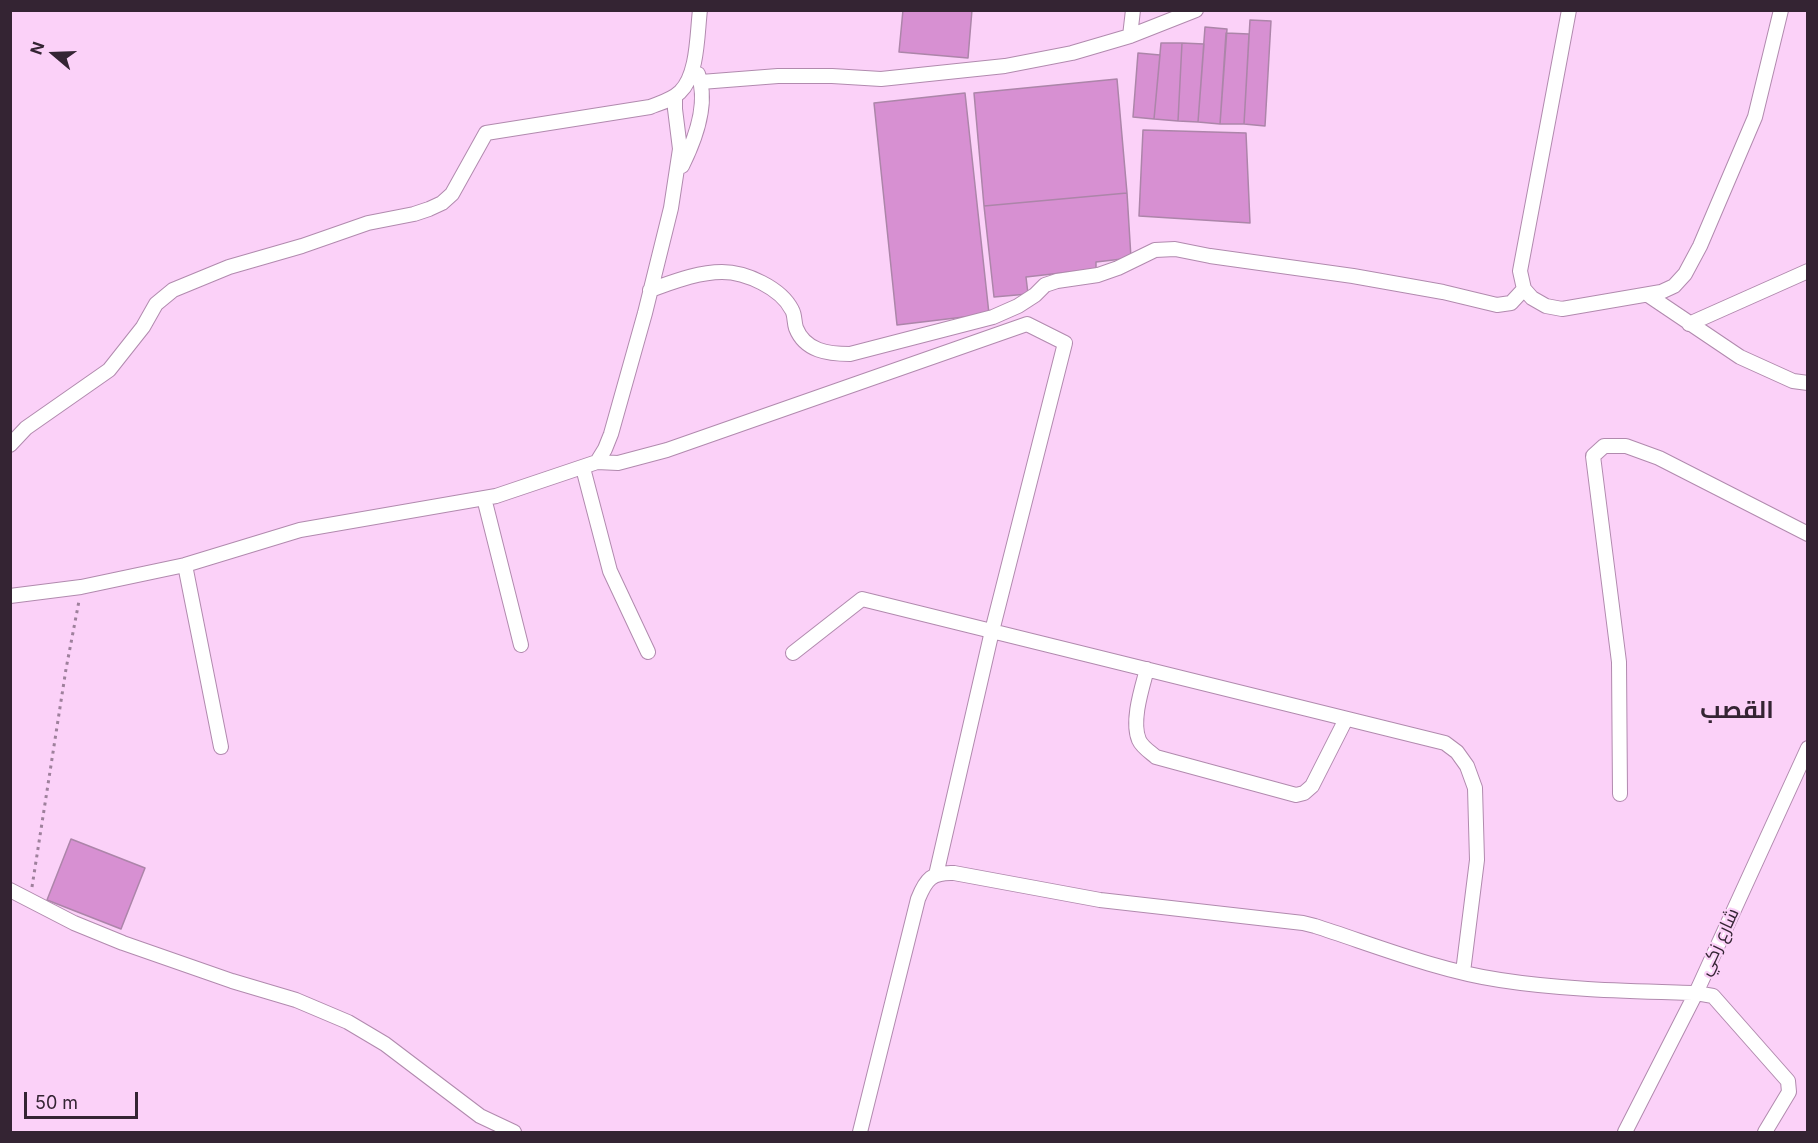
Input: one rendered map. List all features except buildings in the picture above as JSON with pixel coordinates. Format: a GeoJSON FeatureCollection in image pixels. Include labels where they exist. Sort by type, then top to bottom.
{"type":"FeatureCollection","features":[{"type":"Feature","properties":{"kind":"street"},"geometry":{"type":"LineString","coordinates":[[10,445],[26,428],[109,370],[143,327],[156,304],[173,290],[229,267],[302,246],[368,223],[414,214],[435,206],[452,194],[486,133],[650,107],[675,96],[688,82],[694,62],[700,10]]}},
{"type":"Feature","properties":{"kind":"street"},"geometry":{"type":"LineString","coordinates":[[1130,36],[1133,10]]}},
{"type":"Feature","properties":{"kind":"street"},"geometry":{"type":"LineString","coordinates":[[701,82],[778,76],[881,79],[1005,66],[1072,53],[1130,36],[1196,10]]}},
{"type":"Feature","properties":{"kind":"street"},"geometry":{"type":"LineString","coordinates":[[1568,11],[1520,271],[1524,289],[1532,298],[1546,306],[1562,309],[1660,292],[1674,286],[1685,274],[1700,246],[1755,117],[1781,10]]}},
{"type":"Feature","properties":{"kind":"street"},"geometry":{"type":"LineString","coordinates":[[676,178],[688,154],[701,105],[701,82],[694,62]]}},
{"type":"Feature","properties":{"kind":"street"},"geometry":{"type":"LineString","coordinates":[[597,462],[611,434],[671,208],[680,149],[675,96]]}},
{"type":"Feature","properties":{"kind":"street"},"geometry":{"type":"LineString","coordinates":[[650,290],[701,274],[723,272],[763,283],[778,292],[792,310],[796,329],[806,343],[829,354],[850,354],[993,317],[1018,306],[1045,285],[1108,271],[1155,250],[1175,249],[1353,276],[1443,292],[1497,305],[1511,303],[1524,289]]}},
{"type":"Feature","properties":{"kind":"street"},"geometry":{"type":"LineString","coordinates":[[1689,324],[1808,271]]}},
{"type":"Feature","properties":{"kind":"street"},"geometry":{"type":"LineString","coordinates":[[1648,295],[1740,357],[1793,381],[1808,383]]}},
{"type":"Feature","properties":{"kind":"street"},"geometry":{"type":"LineString","coordinates":[[10,596],[81,587],[185,565],[300,530],[496,496],[597,462],[618,463],[667,450],[1027,324],[1065,343],[992,631],[936,875]]}},
{"type":"Feature","properties":{"kind":"street"},"geometry":{"type":"LineString","coordinates":[[1620,794],[1619,662],[1593,456],[1604,446],[1626,446],[1659,458],[1808,534]]}},
{"type":"Feature","properties":{"kind":"street"},"geometry":{"type":"LineString","coordinates":[[583,468],[610,571],[648,652]]}},
{"type":"Feature","properties":{"kind":"street"},"geometry":{"type":"LineString","coordinates":[[484,498],[521,645]]}},
{"type":"Feature","properties":{"kind":"street"},"geometry":{"type":"LineString","coordinates":[[185,565],[221,747]]}},
{"type":"Feature","properties":{"kind":"street"},"geometry":{"type":"LineString","coordinates":[[793,653],[862,599],[1445,743],[1457,752],[1467,766],[1475,788],[1477,860],[1463,972]]}},
{"type":"Feature","properties":{"kind":"street"},"geometry":{"type":"LineString","coordinates":[[1147,669],[1138,705],[1136,727],[1140,741],[1147,751],[1156,757],[1296,795],[1304,793],[1312,786],[1346,718]]}},
{"type":"Feature","properties":{"kind":"street","name":"شارع زكي"},"geometry":{"type":"LineString","coordinates":[[1625,1132],[1696,993],[1808,748]]}},
{"type":"Feature","properties":{"kind":"street"},"geometry":{"type":"LineString","coordinates":[[860,1132],[918,899],[924,885],[932,877],[942,872],[1100,900],[1303,923],[1412,958],[1497,980],[1587,989],[1696,993],[1713,996],[1788,1081],[1789,1092],[1765,1132]]}},
{"type":"Feature","properties":{"kind":"street"},"geometry":{"type":"LineString","coordinates":[[10,890],[123,943],[232,981],[296,1000],[348,1022],[385,1044],[480,1116],[514,1132]]}},
{"type":"Feature","properties":{"kind":"path"},"geometry":{"type":"LineString","coordinates":[[30,899],[81,587]]}},
{"type":"Feature","properties":{"kind":"district","name":"القصب"},"geometry":{"type":"Point","coordinates":[1737,711]}}]}
